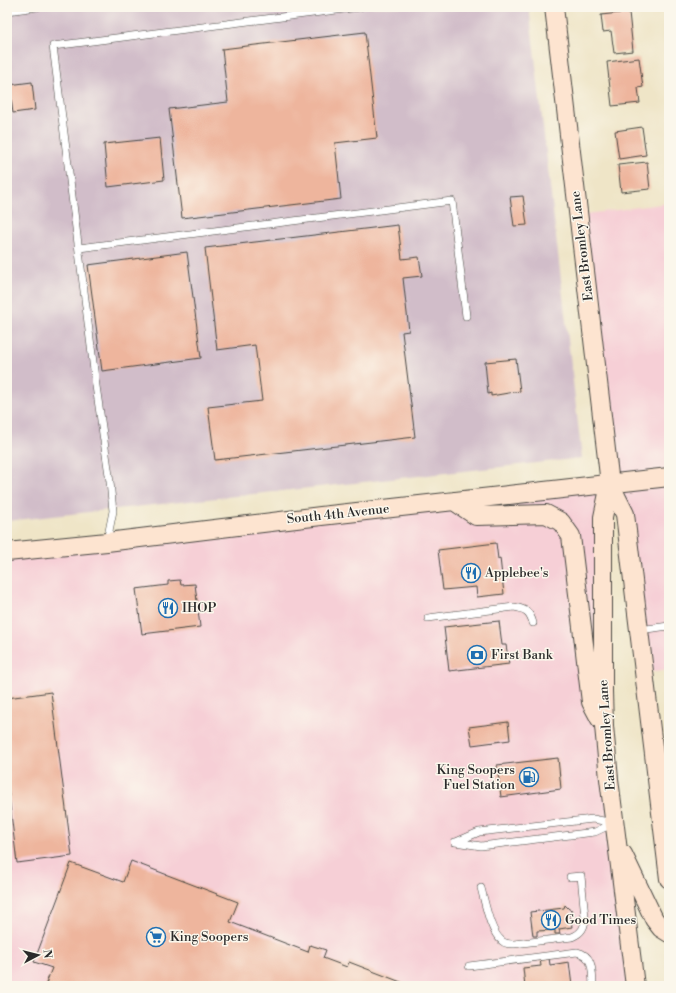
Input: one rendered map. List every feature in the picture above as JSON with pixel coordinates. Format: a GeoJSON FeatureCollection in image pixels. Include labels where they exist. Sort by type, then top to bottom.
{"type":"FeatureCollection","features":[{"type":"Feature","properties":{"kind":"main road","name":"East Bromley Lane"},"geometry":{"type":"LineString","coordinates":[[554,7],[610,484],[603,517],[604,726],[614,823],[635,986]]}},
{"type":"Feature","properties":{"kind":"main road","name":"South 4th Avenue"},"geometry":{"type":"LineString","coordinates":[[7,552],[107,542],[259,523],[669,477]]}},
{"type":"Feature","properties":{"kind":"main road","name":"East Bromley Lane"},"geometry":{"type":"LineString","coordinates":[[610,484],[625,514],[669,879]]}},
{"type":"Feature","properties":{"kind":"main road"},"geometry":{"type":"LineString","coordinates":[[454,501],[476,516],[546,514],[561,522],[570,536],[591,702],[604,726]]}},
{"type":"Feature","properties":{"kind":"main road"},"geometry":{"type":"LineString","coordinates":[[617,841],[654,919],[669,933]]}},
{"type":"Feature","properties":{"kind":"lane"},"geometry":{"type":"LineString","coordinates":[[7,11],[37,7]]}},
{"type":"Feature","properties":{"kind":"lane"},"geometry":{"type":"LineString","coordinates":[[107,542],[113,511],[111,489],[96,386],[53,46],[360,7]]}},
{"type":"Feature","properties":{"kind":"lane"},"geometry":{"type":"LineString","coordinates":[[79,248],[452,201],[466,316]]}},
{"type":"Feature","properties":{"kind":"lane"},"geometry":{"type":"LineString","coordinates":[[428,618],[514,607],[527,610],[533,623]]}},
{"type":"Feature","properties":{"kind":"lane"},"geometry":{"type":"LineString","coordinates":[[639,630],[669,626]]}},
{"type":"Feature","properties":{"kind":"lane"},"geometry":{"type":"LineString","coordinates":[[593,819],[614,823],[595,832],[504,844],[482,846],[455,842],[479,832],[593,819]]}},
{"type":"Feature","properties":{"kind":"lane"},"geometry":{"type":"LineString","coordinates":[[481,888],[492,928],[501,940],[507,944],[572,937],[583,929],[585,917],[581,876],[570,877]]}},
{"type":"Feature","properties":{"kind":"lane"},"geometry":{"type":"LineString","coordinates":[[469,966],[577,952],[585,954],[590,960],[594,986]]}},
{"type":"Feature","properties":{"kind":"shaded area"},"geometry":{"type":"Polygon","coordinates":[[[37,7],[529,7],[582,458],[7,521],[7,11],[37,7]]]}},
{"type":"Feature","properties":{"kind":"shaded area"},"geometry":{"type":"Polygon","coordinates":[[[669,203],[669,669],[644,673],[625,514],[610,485],[603,517],[615,823],[635,986],[7,986],[7,552],[610,484],[579,215],[669,203]]]}},
{"type":"Feature","properties":{"kind":"building"},"geometry":{"type":"Polygon","coordinates":[[[629,12],[633,51],[614,53],[611,31],[603,32],[601,15],[629,12]]]}},
{"type":"Feature","properties":{"kind":"building"},"geometry":{"type":"Polygon","coordinates":[[[365,32],[377,138],[335,143],[341,199],[182,218],[169,109],[228,102],[222,49],[365,32]]]}},
{"type":"Feature","properties":{"kind":"building"},"geometry":{"type":"Polygon","coordinates":[[[639,58],[643,87],[638,88],[640,103],[612,106],[607,62],[639,58]]]}},
{"type":"Feature","properties":{"kind":"building"},"geometry":{"type":"Polygon","coordinates":[[[32,82],[35,110],[13,113],[9,85],[32,82]]]}},
{"type":"Feature","properties":{"kind":"building"},"geometry":{"type":"Polygon","coordinates":[[[642,127],[646,155],[619,159],[615,131],[642,127]]]}},
{"type":"Feature","properties":{"kind":"building"},"geometry":{"type":"Polygon","coordinates":[[[160,138],[164,180],[108,187],[104,144],[160,138]]]}},
{"type":"Feature","properties":{"kind":"building"},"geometry":{"type":"Polygon","coordinates":[[[647,162],[650,189],[621,192],[618,165],[647,162]]]}},
{"type":"Feature","properties":{"kind":"building"},"geometry":{"type":"Polygon","coordinates":[[[523,196],[527,225],[514,226],[510,197],[523,196]]]}},
{"type":"Feature","properties":{"kind":"building"},"geometry":{"type":"Polygon","coordinates":[[[398,225],[402,259],[419,257],[422,276],[403,278],[409,331],[402,332],[415,437],[215,460],[208,407],[262,401],[255,345],[217,350],[205,248],[398,225]]]}},
{"type":"Feature","properties":{"kind":"building"},"geometry":{"type":"Polygon","coordinates":[[[187,252],[201,358],[102,371],[88,265],[187,252]]]}},
{"type":"Feature","properties":{"kind":"building"},"geometry":{"type":"Polygon","coordinates":[[[516,359],[520,391],[491,396],[491,393],[488,394],[485,362],[516,359]]]}},
{"type":"Feature","properties":{"kind":"building","name":"Applebee's"},"geometry":{"type":"Polygon","coordinates":[[[496,543],[498,559],[500,558],[504,594],[477,597],[476,587],[443,590],[438,550],[496,543]]]}},
{"type":"Feature","properties":{"kind":"building","name":"IHOP"},"geometry":{"type":"Polygon","coordinates":[[[180,580],[181,585],[195,584],[200,627],[142,634],[136,589],[168,585],[168,581],[180,580]]]}},
{"type":"Feature","properties":{"kind":"building","name":"First Bank"},"geometry":{"type":"Polygon","coordinates":[[[499,621],[502,645],[506,645],[509,664],[449,671],[444,627],[499,621]]]}},
{"type":"Feature","properties":{"kind":"building"},"geometry":{"type":"Polygon","coordinates":[[[51,692],[72,856],[17,863],[7,780],[7,698],[51,692]]]}},
{"type":"Feature","properties":{"kind":"building"},"geometry":{"type":"Polygon","coordinates":[[[508,722],[510,740],[472,745],[469,727],[508,722]]]}},
{"type":"Feature","properties":{"kind":"building","name":"King Soopers Fuel Station"},"geometry":{"type":"Polygon","coordinates":[[[558,758],[561,789],[501,797],[497,765],[558,758]]]}},
{"type":"Feature","properties":{"kind":"building","name":"King Soopers"},"geometry":{"type":"Polygon","coordinates":[[[131,861],[238,902],[230,922],[308,952],[310,945],[326,950],[323,958],[347,967],[349,962],[406,984],[405,986],[45,986],[52,968],[34,962],[71,863],[123,882],[131,861]]]}},
{"type":"Feature","properties":{"kind":"building","name":"Good Times"},"geometry":{"type":"Polygon","coordinates":[[[565,905],[572,910],[570,914],[572,927],[559,929],[560,934],[555,934],[555,930],[537,931],[537,936],[533,936],[530,912],[564,908],[565,905]]]}},
{"type":"Feature","properties":{"kind":"building"},"geometry":{"type":"Polygon","coordinates":[[[549,958],[550,965],[569,962],[572,986],[525,986],[523,968],[541,966],[540,959],[549,958]]]}},
{"type":"Feature","properties":{"kind":"place","name":"Applebee's"},"geometry":{"type":"Point","coordinates":[471,573]}},
{"type":"Feature","properties":{"kind":"place","name":"IHOP"},"geometry":{"type":"Point","coordinates":[168,608]}},
{"type":"Feature","properties":{"kind":"place","name":"First Bank"},"geometry":{"type":"Point","coordinates":[477,655]}},
{"type":"Feature","properties":{"kind":"place","name":"King Soopers Fuel Station"},"geometry":{"type":"Point","coordinates":[529,777]}},
{"type":"Feature","properties":{"kind":"place","name":"Good Times"},"geometry":{"type":"Point","coordinates":[551,920]}},
{"type":"Feature","properties":{"kind":"place","name":"King Soopers"},"geometry":{"type":"Point","coordinates":[156,937]}}]}
